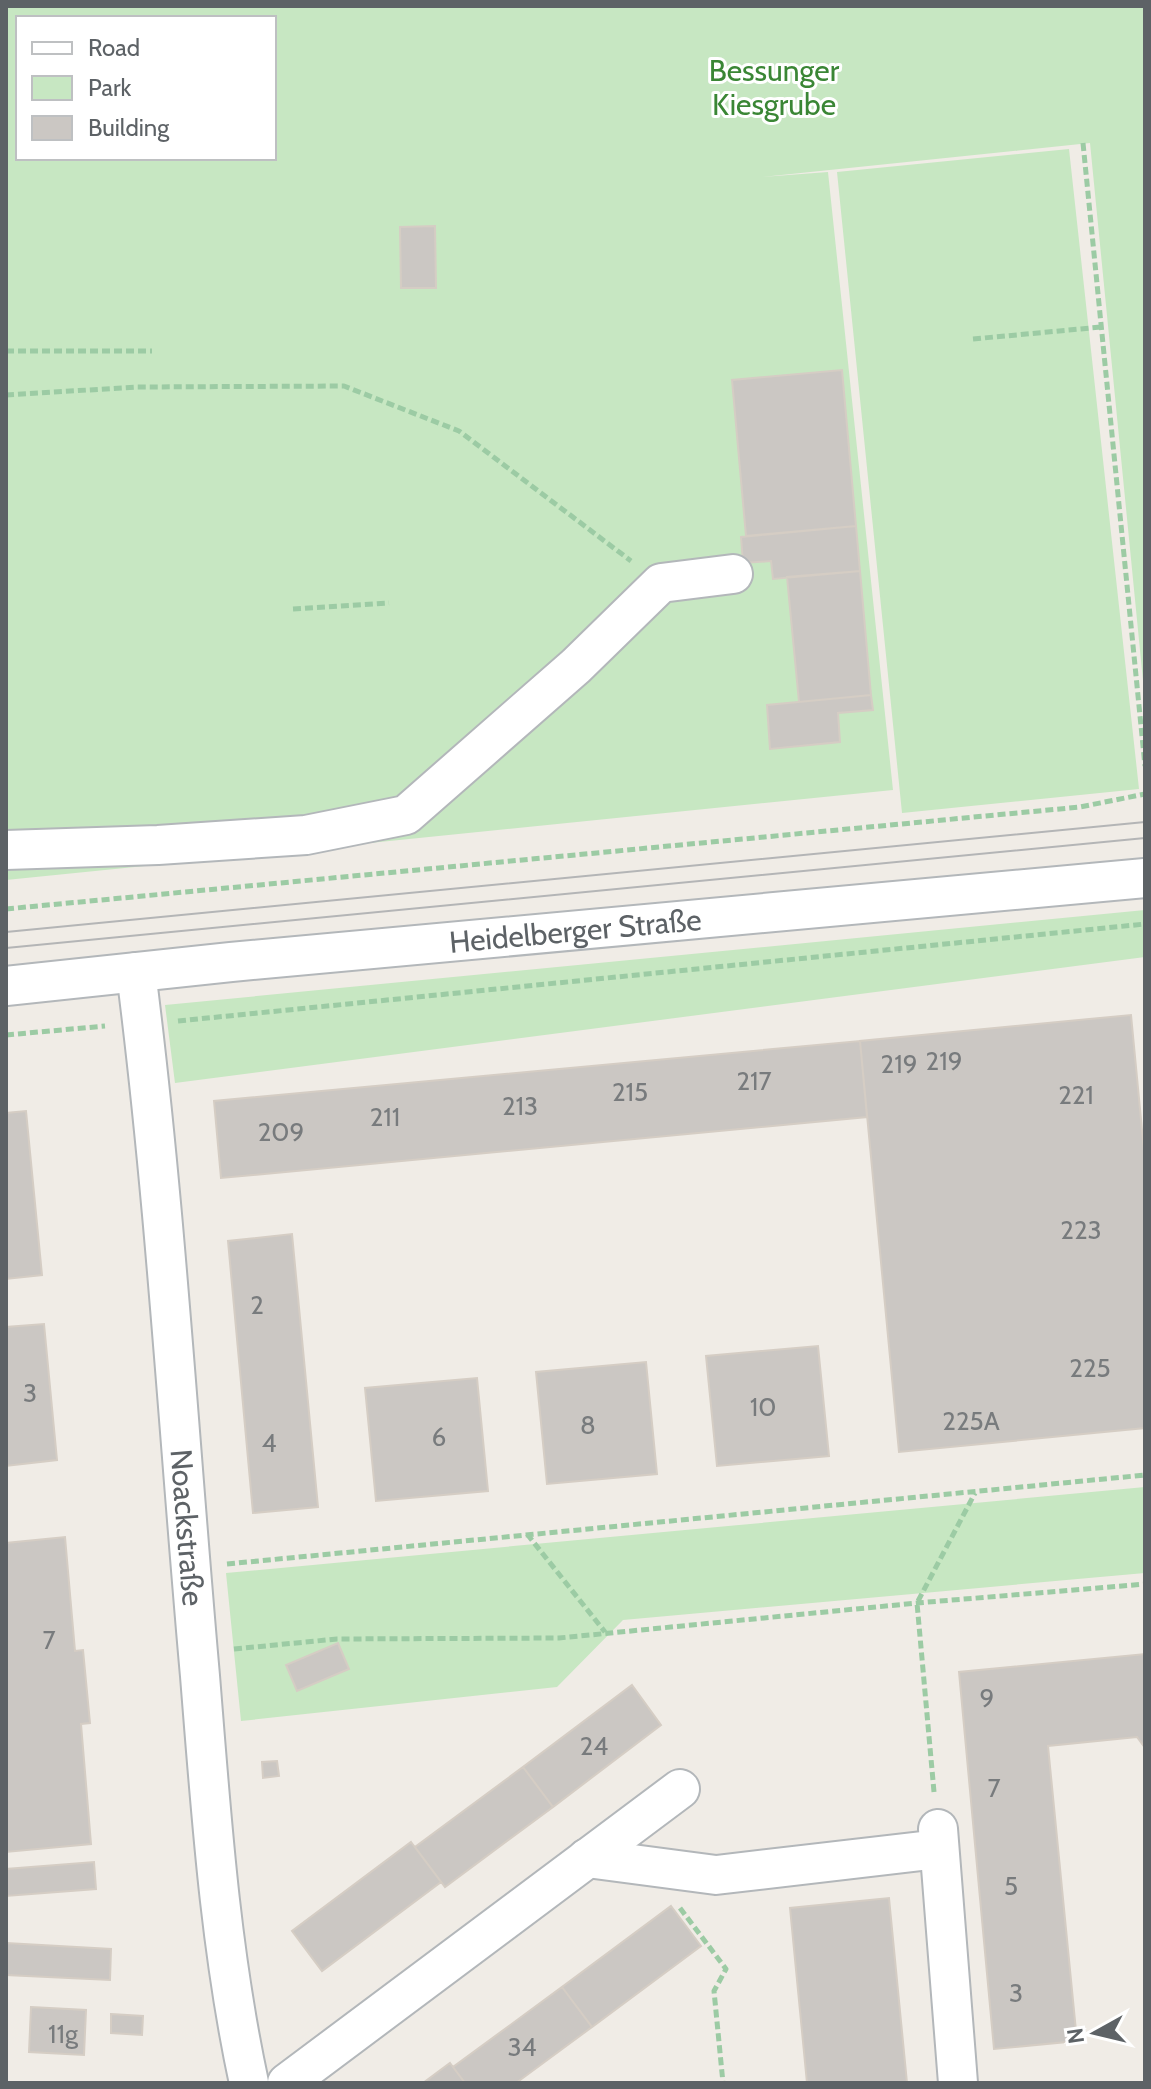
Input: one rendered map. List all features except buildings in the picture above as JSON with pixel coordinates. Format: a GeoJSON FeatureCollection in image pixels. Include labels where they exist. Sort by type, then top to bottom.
{"type":"FeatureCollection","features":[{"type":"Feature","properties":{"kind":"street"},"geometry":{"type":"LineString","coordinates":[[6,850],[158,845],[306,835],[406,815],[576,666],[661,583],[733,574]]}},
{"type":"Feature","properties":{"kind":"street","name":"Heidelberger Straße"},"geometry":{"type":"LineString","coordinates":[[6,986],[1145,878]]}},
{"type":"Feature","properties":{"kind":"street","name":"Noackstraße"},"geometry":{"type":"LineString","coordinates":[[136,972],[170,1304],[213,1833],[232,2003],[249,2083]]}},
{"type":"Feature","properties":{"kind":"street"},"geometry":{"type":"LineString","coordinates":[[287,2083],[680,1789]]}},
{"type":"Feature","properties":{"kind":"street"},"geometry":{"type":"LineString","coordinates":[[587,1858],[716,1875],[782,1868],[938,1839],[958,2083]]}},
{"type":"Feature","properties":{"kind":"path"},"geometry":{"type":"LineString","coordinates":[[1083,143],[1145,766]]}},
{"type":"Feature","properties":{"kind":"path"},"geometry":{"type":"LineString","coordinates":[[973,339],[1101,327]]}},
{"type":"Feature","properties":{"kind":"path"},"geometry":{"type":"LineString","coordinates":[[6,351],[152,351]]}},
{"type":"Feature","properties":{"kind":"path"},"geometry":{"type":"LineString","coordinates":[[6,395],[137,387],[344,386],[459,431],[661,583]]}},
{"type":"Feature","properties":{"kind":"path"},"geometry":{"type":"LineString","coordinates":[[293,609],[389,603]]}},
{"type":"Feature","properties":{"kind":"path"},"geometry":{"type":"LineString","coordinates":[[6,909],[1080,807],[1145,794]]}},
{"type":"Feature","properties":{"kind":"path"},"geometry":{"type":"LineString","coordinates":[[142,1024],[1145,924]]}},
{"type":"Feature","properties":{"kind":"path"},"geometry":{"type":"LineString","coordinates":[[6,1035],[92,1026]]}},
{"type":"Feature","properties":{"kind":"path"},"geometry":{"type":"LineString","coordinates":[[190,1568],[1145,1475]]}},
{"type":"Feature","properties":{"kind":"path"},"geometry":{"type":"LineString","coordinates":[[938,1839],[917,1603],[975,1493]]}},
{"type":"Feature","properties":{"kind":"path"},"geometry":{"type":"LineString","coordinates":[[527,1534],[606,1633]]}},
{"type":"Feature","properties":{"kind":"path"},"geometry":{"type":"LineString","coordinates":[[198,1652],[337,1639],[559,1638],[1145,1584]]}},
{"type":"Feature","properties":{"kind":"path"},"geometry":{"type":"LineString","coordinates":[[673,1869],[673,1898],[726,1969],[714,1991],[723,2083]]}},
{"type":"Feature","properties":{"kind":"green space","name":"Bessunger Kiesgrube"},"geometry":{"type":"Polygon","coordinates":[[[6,6],[1145,6],[1145,701],[1090,143],[761,177],[828,172],[893,790],[6,880],[6,6]]]}},
{"type":"Feature","properties":{"kind":"green space"},"geometry":{"type":"Polygon","coordinates":[[[1069,149],[1139,789],[902,813],[837,172],[1069,149]]]}},
{"type":"Feature","properties":{"kind":"green space"},"geometry":{"type":"Polygon","coordinates":[[[1145,910],[1145,957],[175,1083],[165,1005],[1145,910]]]}},
{"type":"Feature","properties":{"kind":"green space"},"geometry":{"type":"Polygon","coordinates":[[[1145,1487],[1145,1573],[623,1620],[557,1687],[241,1721],[226,1573],[1145,1487]]]}},
{"type":"Feature","properties":{"kind":"tram line"},"geometry":{"type":"LineString","coordinates":[[6,932],[1145,822]]}},
{"type":"Feature","properties":{"kind":"tram line"},"geometry":{"type":"LineString","coordinates":[[6,948],[1145,838]]}}]}
